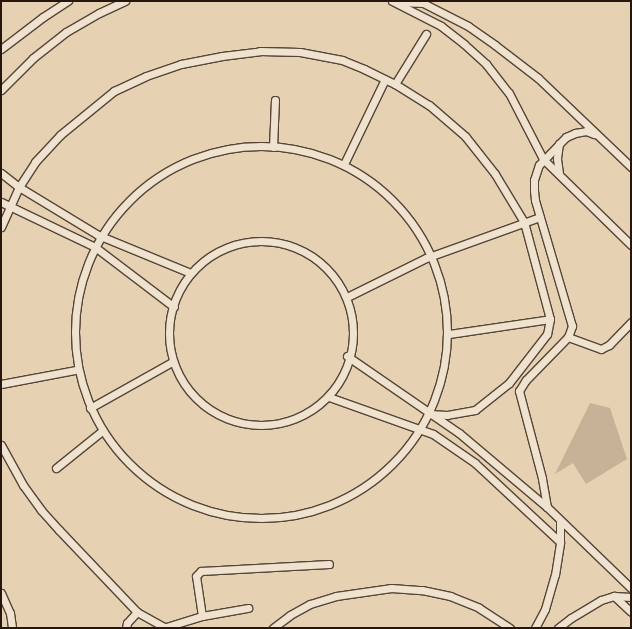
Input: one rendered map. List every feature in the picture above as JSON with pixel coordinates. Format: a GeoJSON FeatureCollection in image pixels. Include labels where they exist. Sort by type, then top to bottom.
{"type":"FeatureCollection","features":[{"type":"Feature","properties":{"kind":"street"},"geometry":{"type":"LineString","coordinates":[[1,49],[43,16],[68,1]]}},
{"type":"Feature","properties":{"kind":"street"},"geometry":{"type":"LineString","coordinates":[[1,90],[33,58],[66,32],[99,13],[124,1]]}},
{"type":"Feature","properties":{"kind":"street"},"geometry":{"type":"LineString","coordinates":[[392,1],[423,3],[468,26],[518,61],[631,167]]}},
{"type":"Feature","properties":{"kind":"street"},"geometry":{"type":"LineString","coordinates":[[392,1],[441,26],[486,64],[509,93],[543,158],[631,245]]}},
{"type":"Feature","properties":{"kind":"street"},"geometry":{"type":"LineString","coordinates":[[395,84],[426,34]]}},
{"type":"Feature","properties":{"kind":"street"},"geometry":{"type":"LineString","coordinates":[[1,227],[9,205],[35,162],[55,140],[90,109],[114,91],[146,76],[181,64],[222,56],[260,51],[300,52],[342,60],[395,84],[429,105],[465,136],[495,174],[524,222],[550,319],[547,334],[509,383],[475,410],[447,415],[429,414]]}},
{"type":"Feature","properties":{"kind":"street"},"geometry":{"type":"LineString","coordinates":[[344,164],[385,79]]}},
{"type":"Feature","properties":{"kind":"street"},"geometry":{"type":"LineString","coordinates":[[273,147],[275,100]]}},
{"type":"Feature","properties":{"kind":"street"},"geometry":{"type":"LineString","coordinates":[[547,507],[542,478],[518,391],[526,380],[568,337],[572,326],[540,217],[534,190],[536,172],[543,158],[566,137],[579,131],[597,134]]}},
{"type":"Feature","properties":{"kind":"street"},"geometry":{"type":"LineString","coordinates":[[559,144],[557,158],[560,175]]}},
{"type":"Feature","properties":{"kind":"street"},"geometry":{"type":"LineString","coordinates":[[273,147],[308,153],[344,164],[369,182],[394,204],[434,256],[444,290],[450,334],[445,364],[429,414],[420,431],[402,454],[377,478],[348,497],[309,512],[282,517],[247,518],[213,512],[180,500],[150,482],[124,459],[102,431],[90,408],[75,370],[74,313],[80,281],[95,247],[98,235],[136,193],[159,175],[199,155],[236,148],[273,147]]}},
{"type":"Feature","properties":{"kind":"street"},"geometry":{"type":"LineString","coordinates":[[1,173],[19,187],[98,235],[190,273]]}},
{"type":"Feature","properties":{"kind":"street"},"geometry":{"type":"LineString","coordinates":[[1,202],[95,247],[174,307]]}},
{"type":"Feature","properties":{"kind":"street"},"geometry":{"type":"LineString","coordinates":[[347,297],[434,256],[540,217]]}},
{"type":"Feature","properties":{"kind":"street"},"geometry":{"type":"LineString","coordinates":[[256,240],[274,241],[293,246],[325,266],[338,281],[347,297],[354,323],[347,356],[328,397],[307,414],[282,423],[255,425],[228,419],[204,405],[186,386],[172,362],[170,328],[174,307],[190,273],[220,250],[256,240]]}},
{"type":"Feature","properties":{"kind":"street"},"geometry":{"type":"LineString","coordinates":[[450,334],[550,319]]}},
{"type":"Feature","properties":{"kind":"street"},"geometry":{"type":"LineString","coordinates":[[568,337],[601,349],[609,345],[631,322]]}},
{"type":"Feature","properties":{"kind":"street"},"geometry":{"type":"LineString","coordinates":[[347,356],[429,414],[459,433],[547,507],[631,588]]}},
{"type":"Feature","properties":{"kind":"street"},"geometry":{"type":"LineString","coordinates":[[90,408],[172,362]]}},
{"type":"Feature","properties":{"kind":"street"},"geometry":{"type":"LineString","coordinates":[[1,384],[75,370]]}},
{"type":"Feature","properties":{"kind":"street"},"geometry":{"type":"LineString","coordinates":[[328,397],[420,431],[433,434],[475,463],[560,542]]}},
{"type":"Feature","properties":{"kind":"street"},"geometry":{"type":"LineString","coordinates":[[56,468],[102,431]]}},
{"type":"Feature","properties":{"kind":"street"},"geometry":{"type":"LineString","coordinates":[[1,445],[23,485],[41,510],[137,612],[166,627],[202,616],[248,608]]}},
{"type":"Feature","properties":{"kind":"street"},"geometry":{"type":"LineString","coordinates":[[535,628],[541,619],[551,592],[560,542],[560,521]]}},
{"type":"Feature","properties":{"kind":"street"},"geometry":{"type":"LineString","coordinates":[[202,616],[196,576],[201,571],[328,564]]}},
{"type":"Feature","properties":{"kind":"street"},"geometry":{"type":"LineString","coordinates":[[273,628],[290,615],[310,604],[336,596],[391,588],[422,590],[450,596],[479,608],[510,628]]}},
{"type":"Feature","properties":{"kind":"street"},"geometry":{"type":"LineString","coordinates":[[1,593],[10,613],[12,628]]}},
{"type":"Feature","properties":{"kind":"street"},"geometry":{"type":"LineString","coordinates":[[614,596],[631,612]]}},
{"type":"Feature","properties":{"kind":"street"},"geometry":{"type":"LineString","coordinates":[[558,628],[586,608],[601,600],[614,596],[631,597]]}},
{"type":"Feature","properties":{"kind":"street"},"geometry":{"type":"LineString","coordinates":[[126,628],[137,612]]}},
{"type":"Feature","properties":{"kind":"shaded area"},"geometry":{"type":"Polygon","coordinates":[[[590,403],[610,408],[627,459],[586,484],[573,463],[555,474],[590,403]]]}}]}
